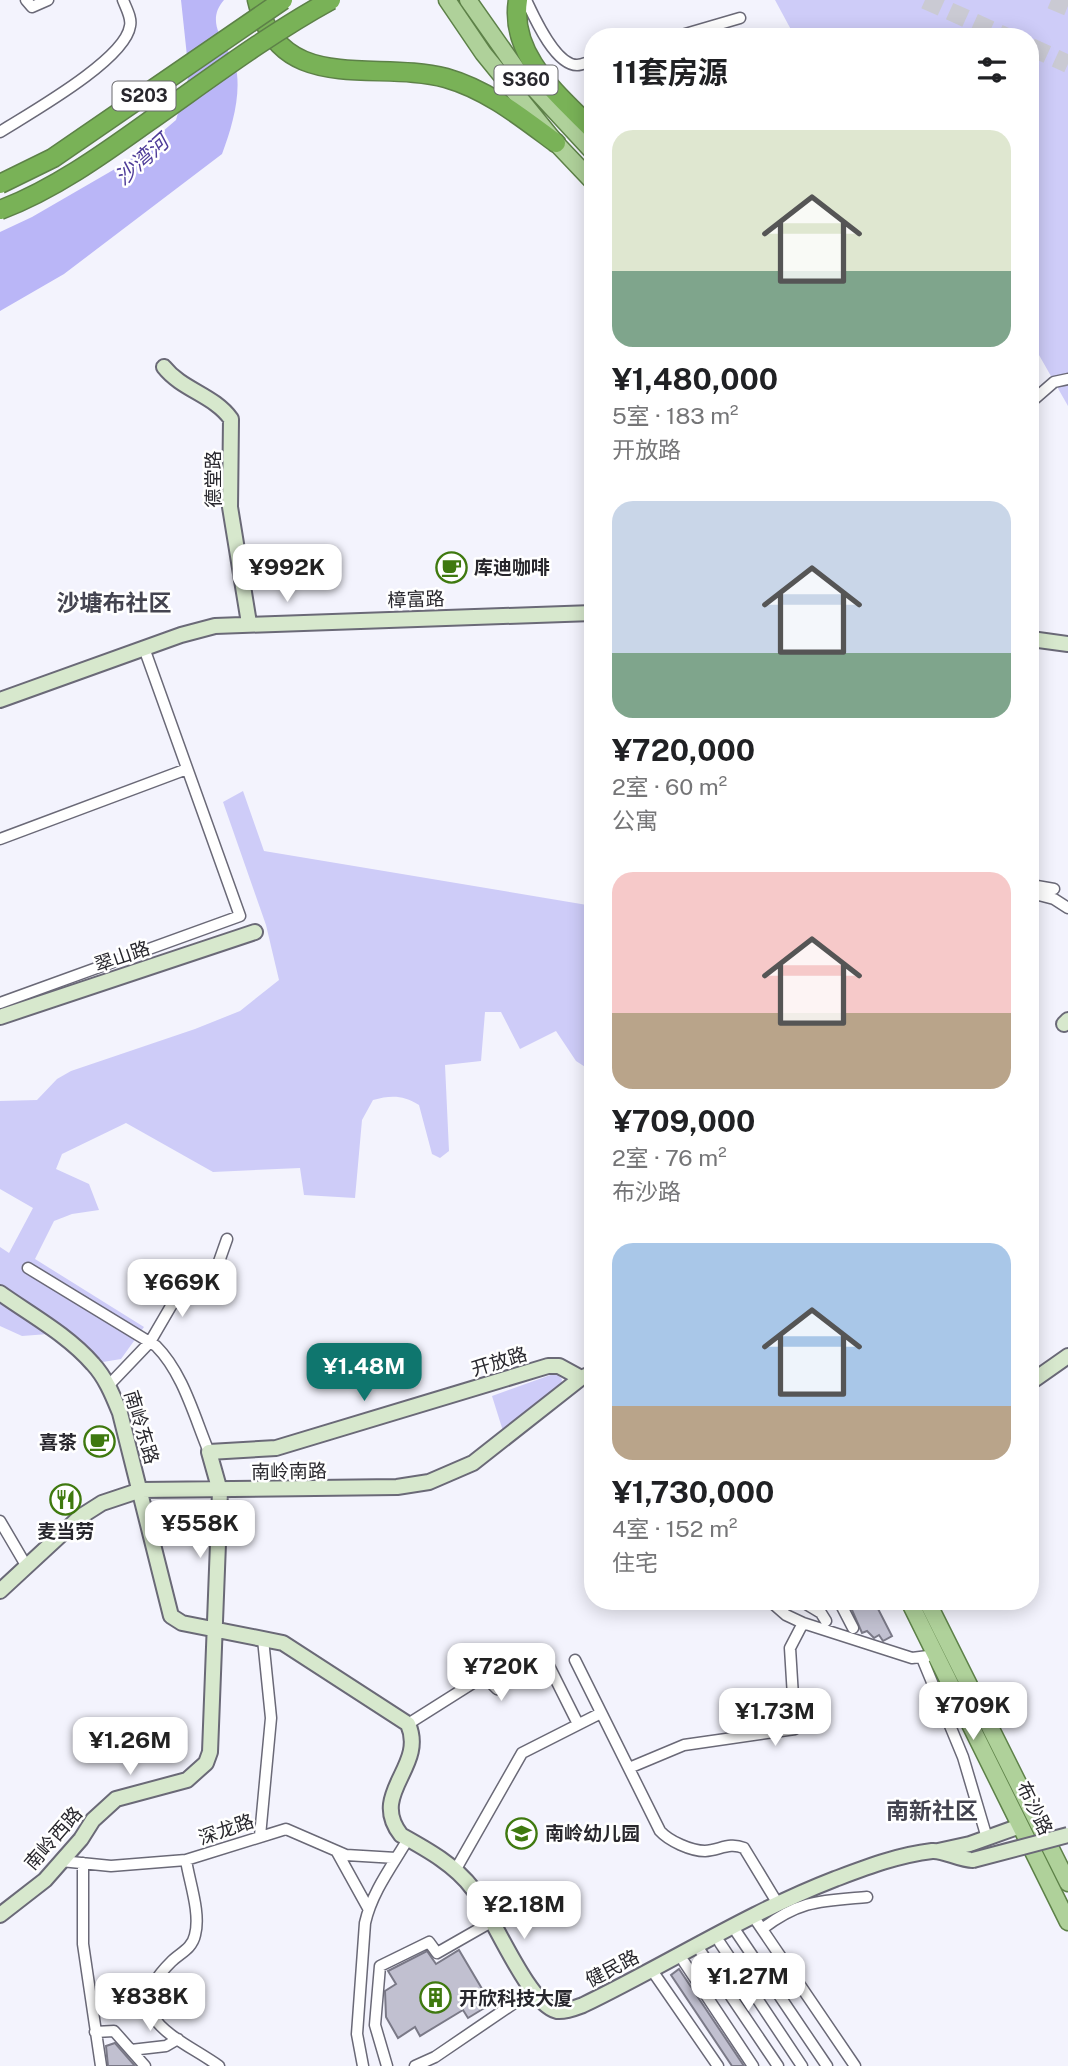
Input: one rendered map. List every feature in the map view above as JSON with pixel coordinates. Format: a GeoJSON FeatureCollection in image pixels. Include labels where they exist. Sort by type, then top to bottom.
{"type":"FeatureCollection","features":[{"type":"Feature","properties":{"kind":"highway"},"geometry":{"type":"LineString","coordinates":[[257,0],[260,14],[270,32],[291,55],[306,64],[324,68],[430,75],[468,85],[556,143]]}},
{"type":"Feature","properties":{"kind":"highway","name":"S203"},"geometry":{"type":"LineString","coordinates":[[0,184],[53,159],[283,0]]}},
{"type":"Feature","properties":{"kind":"highway","name":"S203"},"geometry":{"type":"LineString","coordinates":[[0,210],[19,203],[105,153],[268,38],[331,0]]}},
{"type":"Feature","properties":{"kind":"highway"},"geometry":{"type":"LineString","coordinates":[[519,0],[521,38],[531,61],[549,85],[584,121]]}},
{"type":"Feature","properties":{"kind":"main road","name":"S360"},"geometry":{"type":"LineString","coordinates":[[447,0],[556,143],[584,173]]}},
{"type":"Feature","properties":{"kind":"main road","name":"S360"},"geometry":{"type":"LineString","coordinates":[[468,0],[518,71],[584,142]]}},
{"type":"Feature","properties":{"kind":"main road","name":"布沙路"},"geometry":{"type":"LineString","coordinates":[[912,1610],[928,1656],[1020,1826],[1068,1922]]}},
{"type":"Feature","properties":{"kind":"main road","name":"布沙路"},"geometry":{"type":"LineString","coordinates":[[932,1610],[1064,1867],[1068,1883]]}},
{"type":"Feature","properties":{"kind":"street"},"geometry":{"type":"LineString","coordinates":[[26,0],[32,7],[48,0]]}},
{"type":"Feature","properties":{"kind":"street"},"geometry":{"type":"LineString","coordinates":[[0,132],[64,91],[113,55],[125,41],[131,23],[123,0]]}},
{"type":"Feature","properties":{"kind":"street"},"geometry":{"type":"LineString","coordinates":[[526,0],[541,31],[565,61],[578,65],[584,63]]}},
{"type":"Feature","properties":{"kind":"street"},"geometry":{"type":"LineString","coordinates":[[706,28],[740,18]]}},
{"type":"Feature","properties":{"kind":"street","name":"德堂路"},"geometry":{"type":"LineString","coordinates":[[164,367],[178,380],[218,404],[231,419],[230,507],[249,623]]}},
{"type":"Feature","properties":{"kind":"street"},"geometry":{"type":"LineString","coordinates":[[1039,395],[1054,382],[1068,379]]}},
{"type":"Feature","properties":{"kind":"street","name":"樟富路"},"geometry":{"type":"LineString","coordinates":[[0,700],[198,630],[249,623],[584,612]]}},
{"type":"Feature","properties":{"kind":"street"},"geometry":{"type":"LineString","coordinates":[[1039,640],[1068,644]]}},
{"type":"Feature","properties":{"kind":"street"},"geometry":{"type":"LineString","coordinates":[[0,1003],[240,916],[144,648]]}},
{"type":"Feature","properties":{"kind":"street"},"geometry":{"type":"LineString","coordinates":[[0,839],[187,769]]}},
{"type":"Feature","properties":{"kind":"street"},"geometry":{"type":"LineString","coordinates":[[1039,886],[1054,889]]}},
{"type":"Feature","properties":{"kind":"street"},"geometry":{"type":"LineString","coordinates":[[1039,895],[1054,899],[1068,908]]}},
{"type":"Feature","properties":{"kind":"street","name":"翠山路"},"geometry":{"type":"LineString","coordinates":[[0,1017],[256,932]]}},
{"type":"Feature","properties":{"kind":"street"},"geometry":{"type":"LineString","coordinates":[[108,1386],[150,1342],[171,1306],[181,1295],[215,1273],[228,1239]]}},
{"type":"Feature","properties":{"kind":"street"},"geometry":{"type":"LineString","coordinates":[[28,1268],[150,1342],[168,1358],[209,1452],[220,1492]]}},
{"type":"Feature","properties":{"kind":"street","name":"南岭东路"},"geometry":{"type":"LineString","coordinates":[[0,1293],[71,1342],[94,1364],[120,1413],[169,1612],[181,1623],[215,1629]]}},
{"type":"Feature","properties":{"kind":"street"},"geometry":{"type":"LineString","coordinates":[[1039,1376],[1068,1356]]}},
{"type":"Feature","properties":{"kind":"street","name":"开放路"},"geometry":{"type":"LineString","coordinates":[[209,1452],[276,1448],[548,1366],[559,1366],[584,1375]]}},
{"type":"Feature","properties":{"kind":"street","name":"南岭南路"},"geometry":{"type":"LineString","coordinates":[[0,1591],[80,1517],[102,1503],[141,1490],[220,1492],[397,1488],[429,1482],[473,1463],[584,1378]]}},
{"type":"Feature","properties":{"kind":"street","name":"南岭西路"},"geometry":{"type":"LineString","coordinates":[[0,1915],[45,1880],[93,1821],[116,1799],[187,1780],[206,1763],[210,1752],[220,1492]]}},
{"type":"Feature","properties":{"kind":"street"},"geometry":{"type":"LineString","coordinates":[[0,1521],[27,1567]]}},
{"type":"Feature","properties":{"kind":"street"},"geometry":{"type":"LineString","coordinates":[[780,1610],[803,1623],[912,1658],[928,1656],[963,1757],[987,1838]]}},
{"type":"Feature","properties":{"kind":"street"},"geometry":{"type":"LineString","coordinates":[[816,1610],[826,1621]]}},
{"type":"Feature","properties":{"kind":"street"},"geometry":{"type":"LineString","coordinates":[[846,1610],[853,1628]]}},
{"type":"Feature","properties":{"kind":"street"},"geometry":{"type":"LineString","coordinates":[[629,1768],[684,1745],[795,1729],[790,1647],[803,1623]]}},
{"type":"Feature","properties":{"kind":"street"},"geometry":{"type":"LineString","coordinates":[[215,1629],[283,1643],[408,1724],[484,1676],[497,1689],[521,1672],[546,1660],[578,1724]]}},
{"type":"Feature","properties":{"kind":"street"},"geometry":{"type":"LineString","coordinates":[[260,1836],[271,1718],[262,1639]]}},
{"type":"Feature","properties":{"kind":"street"},"geometry":{"type":"LineString","coordinates":[[575,1660],[660,1830],[667,1839],[699,1850],[727,1845],[744,1848],[778,1904]]}},
{"type":"Feature","properties":{"kind":"street"},"geometry":{"type":"LineString","coordinates":[[456,1869],[522,1753],[601,1713]]}},
{"type":"Feature","properties":{"kind":"street","name":"健民路"},"geometry":{"type":"LineString","coordinates":[[408,1724],[414,1749],[397,1782],[391,1801],[391,1817],[396,1829],[456,1869],[473,1889],[493,1921],[532,1992],[547,2006],[566,2011],[753,1916],[866,1867],[900,1857],[936,1851],[962,1860],[973,1860],[1068,1835]]}},
{"type":"Feature","properties":{"kind":"street"},"geometry":{"type":"LineString","coordinates":[[936,1851],[958,1847],[1020,1826]]}},
{"type":"Feature","properties":{"kind":"street","name":"深龙路"},"geometry":{"type":"LineString","coordinates":[[61,1861],[111,1866],[186,1860],[286,1829],[337,1852],[396,1858]]}},
{"type":"Feature","properties":{"kind":"street"},"geometry":{"type":"LineString","coordinates":[[363,2066],[357,2034],[368,1908],[408,1839]]}},
{"type":"Feature","properties":{"kind":"street"},"geometry":{"type":"LineString","coordinates":[[337,1852],[368,1908]]}},
{"type":"Feature","properties":{"kind":"street"},"geometry":{"type":"LineString","coordinates":[[186,1860],[196,1932],[186,1950],[156,1978],[150,1987],[149,1999],[156,2022],[219,2066]]}},
{"type":"Feature","properties":{"kind":"street"},"geometry":{"type":"LineString","coordinates":[[83,1863],[83,1944],[101,2066]]}},
{"type":"Feature","properties":{"kind":"street"},"geometry":{"type":"LineString","coordinates":[[762,1929],[783,1913],[809,1902],[851,1903],[867,1897]]}},
{"type":"Feature","properties":{"kind":"street"},"geometry":{"type":"LineString","coordinates":[[753,1916],[855,2066]]}},
{"type":"Feature","properties":{"kind":"street"},"geometry":{"type":"LineString","coordinates":[[387,2066],[375,2025],[380,1966],[429,1942],[438,1953],[493,1921]]}},
{"type":"Feature","properties":{"kind":"street"},"geometry":{"type":"LineString","coordinates":[[737,1933],[827,2066]]}},
{"type":"Feature","properties":{"kind":"street"},"geometry":{"type":"LineString","coordinates":[[720,1943],[802,2066]]}},
{"type":"Feature","properties":{"kind":"street"},"geometry":{"type":"LineString","coordinates":[[701,1952],[778,2066]]}},
{"type":"Feature","properties":{"kind":"street"},"geometry":{"type":"LineString","coordinates":[[684,1962],[753,2066]]}},
{"type":"Feature","properties":{"kind":"street"},"geometry":{"type":"LineString","coordinates":[[651,1969],[718,2066]]}},
{"type":"Feature","properties":{"kind":"street"},"geometry":{"type":"LineString","coordinates":[[415,2066],[435,2057],[532,1992]]}},
{"type":"Feature","properties":{"kind":"street"},"geometry":{"type":"LineString","coordinates":[[95,2032],[114,2031],[145,2066]]}},
{"type":"Feature","properties":{"kind":"street"},"geometry":{"type":"LineString","coordinates":[[131,2050],[166,2046],[178,2039]]}},
{"type":"Feature","properties":{"kind":"shaded area"},"geometry":{"type":"Polygon","coordinates":[[[775,0],[1068,0],[1068,406],[1039,355],[1039,28],[790,28],[775,0]]]}},
{"type":"Feature","properties":{"kind":"shaded area"},"geometry":{"type":"Polygon","coordinates":[[[243,791],[264,851],[584,904],[584,1066],[576,1061],[556,1031],[520,1049],[501,1012],[485,1012],[481,1061],[445,1065],[449,1151],[440,1158],[432,1154],[419,1105],[397,1097],[373,1100],[362,1120],[355,1198],[304,1195],[300,1168],[213,1172],[126,1123],[62,1154],[56,1169],[89,1184],[99,1210],[72,1214],[54,1221],[35,1259],[144,1327],[121,1359],[85,1365],[48,1334],[22,1336],[0,1326],[0,1247],[9,1253],[33,1208],[0,1189],[0,1101],[37,1100],[57,1079],[71,1071],[240,1011],[279,980],[266,925],[223,802],[243,791]]]}},
{"type":"Feature","properties":{"kind":"shaded area"},"geometry":{"type":"Polygon","coordinates":[[[556,1373],[562,1379],[561,1386],[503,1431],[492,1396],[556,1373]]]}},
{"type":"Feature","properties":{"kind":"water","name":"沙湾河"},"geometry":{"type":"Polygon","coordinates":[[[181,0],[224,0],[218,10],[217,28],[235,65],[238,84],[234,115],[222,154],[64,274],[0,311],[0,232],[32,217],[127,162],[176,120],[189,75],[181,0]]]}},
{"type":"Feature","properties":{"kind":"building"},"geometry":{"type":"Polygon","coordinates":[[[852,1610],[879,1610],[892,1636],[883,1641],[879,1635],[874,1638],[867,1631],[862,1633],[852,1610]]]}},
{"type":"Feature","properties":{"kind":"building","name":"开欣科技大厦"},"geometry":{"type":"Polygon","coordinates":[[[459,1950],[491,2004],[468,2018],[463,2010],[420,2036],[415,2027],[398,2038],[386,2017],[385,1991],[396,1984],[388,1971],[427,1951],[436,1964],[459,1950]]]}},
{"type":"Feature","properties":{"kind":"building"},"geometry":{"type":"Polygon","coordinates":[[[679,1969],[744,2066],[732,2066],[671,1975],[679,1969]]]}},
{"type":"Feature","properties":{"kind":"building"},"geometry":{"type":"Polygon","coordinates":[[[115,2043],[135,2066],[108,2066],[106,2046],[115,2043]]]}},
{"type":"Feature","properties":{"kind":"tunnel"},"geometry":{"type":"LineString","coordinates":[[925,0],[987,28]]}},
{"type":"Feature","properties":{"kind":"tunnel"},"geometry":{"type":"LineString","coordinates":[[1051,0],[1068,7]]}},
{"type":"Feature","properties":{"kind":"tunnel"},"geometry":{"type":"LineString","coordinates":[[1039,51],[1068,64]]}},
{"type":"Feature","properties":{"kind":"place","name":"库迪咖啡"},"geometry":{"type":"Point","coordinates":[451,567]}},
{"type":"Feature","properties":{"kind":"place","name":"喜茶"},"geometry":{"type":"Point","coordinates":[100,1442]}},
{"type":"Feature","properties":{"kind":"place","name":"麦当劳"},"geometry":{"type":"Point","coordinates":[66,1500]}},
{"type":"Feature","properties":{"kind":"place","name":"南岭幼儿园"},"geometry":{"type":"Point","coordinates":[522,1833]}},
{"type":"Feature","properties":{"kind":"place","name":"开欣科技大厦"},"geometry":{"type":"Point","coordinates":[436,1998]}},
{"type":"Feature","properties":{"kind":"district","name":"沙塘布社区"},"geometry":{"type":"Point","coordinates":[114,603]}},
{"type":"Feature","properties":{"kind":"district","name":"南新社区"},"geometry":{"type":"Point","coordinates":[932,1811]}}]}
